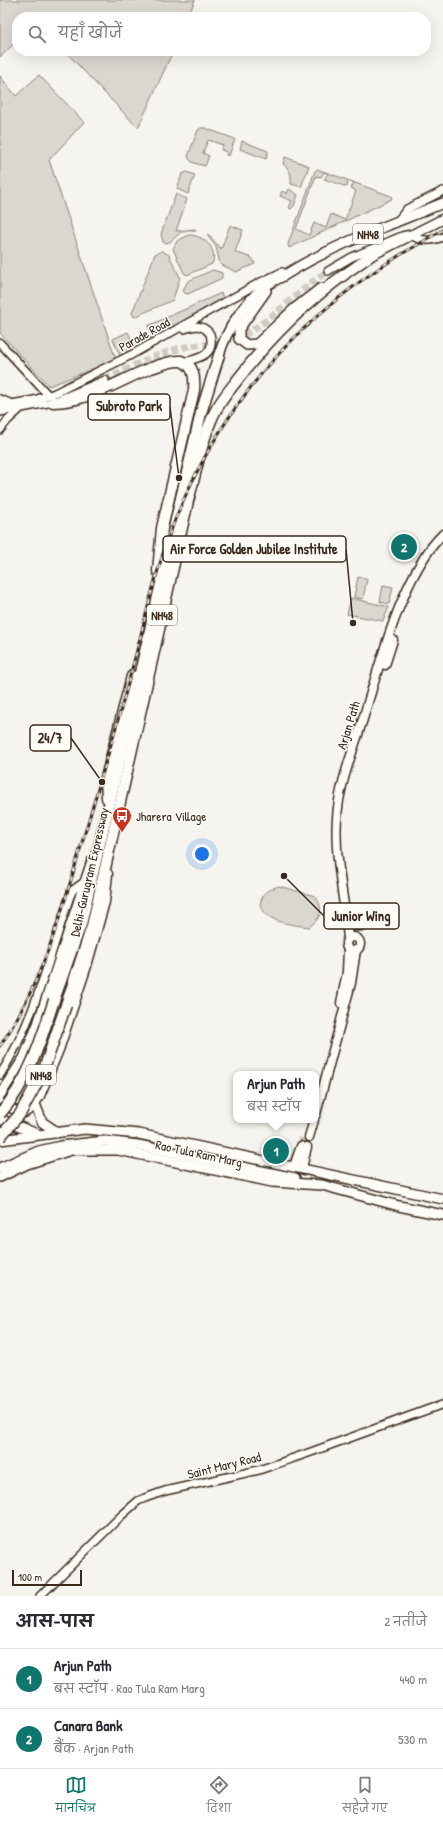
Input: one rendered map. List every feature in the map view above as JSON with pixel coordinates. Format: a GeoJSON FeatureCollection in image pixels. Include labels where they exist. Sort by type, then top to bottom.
{"type":"FeatureCollection","features":[{"type":"Feature","properties":{"kind":"highway","name":"Delhi-Gurugram Expressway"},"geometry":{"type":"LineString","coordinates":[[0,1114],[11,1102],[32,1064],[81,924],[106,837],[188,501],[204,441],[213,416],[220,403],[267,345],[312,299],[342,276]]}},
{"type":"Feature","properties":{"kind":"highway","name":"Delhi-Gurugram Expressway"},"geometry":{"type":"LineString","coordinates":[[0,1139],[20,1114],[43,1072],[92,926],[106,837],[108,806],[201,413],[219,355]]}},
{"type":"Feature","properties":{"kind":"highway"},"geometry":{"type":"LineString","coordinates":[[50,399],[63,402],[89,395],[174,361],[184,362],[193,371],[195,379],[194,390],[162,528],[159,569],[106,778],[108,806]]}},
{"type":"Feature","properties":{"kind":"main road","name":"NH48"},"geometry":{"type":"LineString","coordinates":[[219,355],[224,339],[245,306],[270,284],[294,268],[330,250],[443,203]]}},
{"type":"Feature","properties":{"kind":"main road","name":"NH48"},"geometry":{"type":"LineString","coordinates":[[342,276],[372,255],[443,219]]}},
{"type":"Feature","properties":{"kind":"main road"},"geometry":{"type":"LineString","coordinates":[[270,284],[239,329],[239,339],[247,345],[257,344],[305,300],[325,285],[342,276]]}},
{"type":"Feature","properties":{"kind":"main road","name":"Arjan Path"},"geometry":{"type":"LineString","coordinates":[[351,938],[340,881],[336,825],[346,771],[384,650],[407,590],[430,548],[443,534]]}},
{"type":"Feature","properties":{"kind":"main road","name":"Arjan Path"},"geometry":{"type":"LineString","coordinates":[[351,938],[341,839],[340,820],[343,806],[352,771],[400,618],[418,578],[435,549],[443,540]]}},
{"type":"Feature","properties":{"kind":"main road"},"geometry":{"type":"LineString","coordinates":[[0,1095],[24,1058],[38,1024],[84,882],[106,837]]}},
{"type":"Feature","properties":{"kind":"main road"},"geometry":{"type":"LineString","coordinates":[[0,1102],[18,1112],[24,1113],[32,1108],[40,1096],[59,1050],[87,966],[105,902],[106,837]]}},
{"type":"Feature","properties":{"kind":"main road"},"geometry":{"type":"LineString","coordinates":[[350,922],[355,926],[363,926]]}},
{"type":"Feature","properties":{"kind":"main road"},"geometry":{"type":"LineString","coordinates":[[351,938],[359,942],[359,947],[352,949],[346,944],[351,938]]}},
{"type":"Feature","properties":{"kind":"main road"},"geometry":{"type":"LineString","coordinates":[[319,1083],[340,1008],[352,949]]}},
{"type":"Feature","properties":{"kind":"main road"},"geometry":{"type":"LineString","coordinates":[[319,1103],[351,983],[352,949]]}},
{"type":"Feature","properties":{"kind":"main road"},"geometry":{"type":"LineString","coordinates":[[35,1104],[42,1122],[57,1132]]}},
{"type":"Feature","properties":{"kind":"main road"},"geometry":{"type":"LineString","coordinates":[[0,1119],[40,1136]]}},
{"type":"Feature","properties":{"kind":"main road"},"geometry":{"type":"LineString","coordinates":[[308,1123],[307,1136],[313,1123]]}},
{"type":"Feature","properties":{"kind":"main road","name":"Rao Tula Ram Marg"},"geometry":{"type":"LineString","coordinates":[[0,1139],[40,1136],[57,1132],[85,1129],[112,1130],[139,1134],[298,1167],[443,1200]]}},
{"type":"Feature","properties":{"kind":"main road"},"geometry":{"type":"LineString","coordinates":[[0,1168],[39,1151],[61,1146],[105,1141],[131,1144],[228,1163],[322,1184]]}},
{"type":"Feature","properties":{"kind":"main road"},"geometry":{"type":"LineString","coordinates":[[298,1167],[304,1146]]}},
{"type":"Feature","properties":{"kind":"main road","name":"Rao Tula Ram Marg"},"geometry":{"type":"LineString","coordinates":[[0,1177],[26,1164],[71,1150],[118,1150],[272,1182],[322,1184],[399,1206],[443,1215]]}},
{"type":"Feature","properties":{"kind":"street"},"geometry":{"type":"LineString","coordinates":[[396,223],[407,209],[443,191]]}},
{"type":"Feature","properties":{"kind":"street"},"geometry":{"type":"LineString","coordinates":[[328,271],[384,243],[411,234],[419,239],[427,241],[443,237]]}},
{"type":"Feature","properties":{"kind":"street","name":"Parade Road"},"geometry":{"type":"LineString","coordinates":[[0,406],[50,399],[257,284],[294,268]]}},
{"type":"Feature","properties":{"kind":"street"},"geometry":{"type":"LineString","coordinates":[[156,341],[197,325],[208,331],[211,338],[208,351],[203,356],[184,362]]}},
{"type":"Feature","properties":{"kind":"street"},"geometry":{"type":"LineString","coordinates":[[0,343],[50,399]]}},
{"type":"Feature","properties":{"kind":"street","name":"Parade Road"},"geometry":{"type":"LineString","coordinates":[[0,412],[21,409],[105,380]]}},
{"type":"Feature","properties":{"kind":"street"},"geometry":{"type":"LineString","coordinates":[[0,399],[12,404]]}},
{"type":"Feature","properties":{"kind":"street"},"geometry":{"type":"LineString","coordinates":[[0,430],[8,420],[21,409]]}},
{"type":"Feature","properties":{"kind":"street"},"geometry":{"type":"LineString","coordinates":[[0,1076],[16,1048],[32,1013],[70,896],[73,890],[84,882]]}},
{"type":"Feature","properties":{"kind":"street","name":"Saint Mary Road"},"geometry":{"type":"LineString","coordinates":[[40,1596],[138,1501],[159,1493],[259,1470],[443,1404]]}},
{"type":"Feature","properties":{"kind":"shaded area"},"geometry":{"type":"Polygon","coordinates":[[[0,0],[195,0],[190,12],[12,12],[12,46],[0,57],[0,0]]]}},
{"type":"Feature","properties":{"kind":"shaded area"},"geometry":{"type":"Polygon","coordinates":[[[70,56],[171,56],[138,128],[70,56]]]}},
{"type":"Feature","properties":{"kind":"shaded area"},"geometry":{"type":"Polygon","coordinates":[[[39,75],[84,122],[49,160],[116,360],[49,386],[0,333],[0,76],[16,96],[39,75]]]}},
{"type":"Feature","properties":{"kind":"shaded area"},"geometry":{"type":"Polygon","coordinates":[[[205,128],[235,139],[229,156],[226,155],[227,152],[221,150],[223,145],[208,140],[203,153],[209,156],[205,166],[195,163],[189,159],[188,156],[198,130],[205,128]]]}},
{"type":"Feature","properties":{"kind":"shaded area"},"geometry":{"type":"Polygon","coordinates":[[[242,141],[268,151],[266,159],[240,149],[242,141]]]}},
{"type":"Feature","properties":{"kind":"shaded area"},"geometry":{"type":"Polygon","coordinates":[[[285,157],[309,166],[301,187],[291,184],[290,173],[283,164],[285,157]]]}},
{"type":"Feature","properties":{"kind":"shaded area"},"geometry":{"type":"Polygon","coordinates":[[[317,169],[391,196],[392,199],[289,248],[288,244],[317,169]],[[324,172],[321,177],[316,176],[296,229],[309,235],[314,223],[326,228],[331,214],[345,220],[356,191],[351,188],[354,183],[348,181],[347,187],[324,179],[328,174],[324,172]]]}},
{"type":"Feature","properties":{"kind":"shaded area"},"geometry":{"type":"Polygon","coordinates":[[[187,172],[195,175],[188,194],[177,189],[182,174],[187,172]]]}},
{"type":"Feature","properties":{"kind":"shaded area"},"geometry":{"type":"Polygon","coordinates":[[[289,189],[298,195],[294,206],[291,209],[289,208],[292,201],[280,196],[282,191],[287,194],[289,189]]]}},
{"type":"Feature","properties":{"kind":"shaded area"},"geometry":{"type":"Polygon","coordinates":[[[176,194],[187,199],[176,231],[195,229],[196,231],[181,232],[170,242],[165,243],[163,242],[161,234],[176,194]]]}},
{"type":"Feature","properties":{"kind":"shaded area"},"geometry":{"type":"Polygon","coordinates":[[[230,225],[243,230],[235,252],[252,258],[255,264],[236,272],[220,264],[216,247],[207,235],[208,234],[221,249],[230,225]]]}},
{"type":"Feature","properties":{"kind":"shaded area"},"geometry":{"type":"Polygon","coordinates":[[[189,235],[199,237],[204,240],[211,248],[214,258],[212,264],[187,275],[184,273],[173,249],[177,241],[189,235]]]}},
{"type":"Feature","properties":{"kind":"shaded area"},"geometry":{"type":"Polygon","coordinates":[[[162,251],[169,255],[180,277],[173,300],[134,317],[132,313],[155,254],[162,251]]]}},
{"type":"Feature","properties":{"kind":"shaded area"},"geometry":{"type":"Polygon","coordinates":[[[213,270],[222,273],[222,278],[188,294],[184,293],[183,290],[188,281],[213,270]]]}},
{"type":"Feature","properties":{"kind":"shaded area"},"geometry":{"type":"Polygon","coordinates":[[[221,293],[227,307],[158,339],[153,338],[148,326],[221,293]]]}},
{"type":"Feature","properties":{"kind":"shaded area"},"geometry":{"type":"Polygon","coordinates":[[[128,332],[135,348],[134,351],[121,358],[113,339],[128,332]]]}},
{"type":"Feature","properties":{"kind":"shaded area"},"geometry":{"type":"Polygon","coordinates":[[[358,577],[367,579],[363,599],[354,597],[358,577]]]}},
{"type":"Feature","properties":{"kind":"shaded area"},"geometry":{"type":"Polygon","coordinates":[[[383,585],[393,587],[389,604],[380,602],[383,585]]]}},
{"type":"Feature","properties":{"kind":"shaded area"},"geometry":{"type":"Polygon","coordinates":[[[351,598],[389,607],[383,621],[347,614],[351,598]]]}},
{"type":"Feature","properties":{"kind":"shaded area"},"geometry":{"type":"Polygon","coordinates":[[[279,886],[315,896],[320,905],[320,913],[317,920],[313,924],[309,927],[287,924],[268,916],[263,911],[260,904],[262,897],[269,890],[279,886]]]}},
{"type":"Feature","properties":{"kind":"tunnel"},"geometry":{"type":"LineString","coordinates":[[105,380],[161,354],[188,346],[230,341],[237,338],[260,325],[328,271]]}},
{"type":"Feature","properties":{"kind":"tunnel"},"geometry":{"type":"LineString","coordinates":[[301,1146],[304,1135]]}},
{"type":"Feature","properties":{"kind":"railway"},"geometry":{"type":"LineString","coordinates":[[0,1046],[27,999],[38,975],[57,924],[127,688],[165,546],[180,508],[199,468],[221,430],[245,395],[272,362],[301,331],[333,302],[368,276],[443,230]]}},
{"type":"Feature","properties":{"kind":"place","name":"Subroto Park"},"geometry":{"type":"Point","coordinates":[179,478]}},
{"type":"Feature","properties":{"kind":"place","name":"Canara Bank"},"geometry":{"type":"Point","coordinates":[404,547]}},
{"type":"Feature","properties":{"kind":"place","name":"Air Force Golden Jubilee Institute"},"geometry":{"type":"Point","coordinates":[353,623]}},
{"type":"Feature","properties":{"kind":"place","name":"24/7"},"geometry":{"type":"Point","coordinates":[102,782]}},
{"type":"Feature","properties":{"kind":"place","name":"Jharera Village"},"geometry":{"type":"Point","coordinates":[122,833]}},
{"type":"Feature","properties":{"kind":"place","name":"Junior Wing"},"geometry":{"type":"Point","coordinates":[284,876]}},
{"type":"Feature","properties":{"kind":"place","name":"Arjun Path"},"geometry":{"type":"Point","coordinates":[276,1151]}}]}
